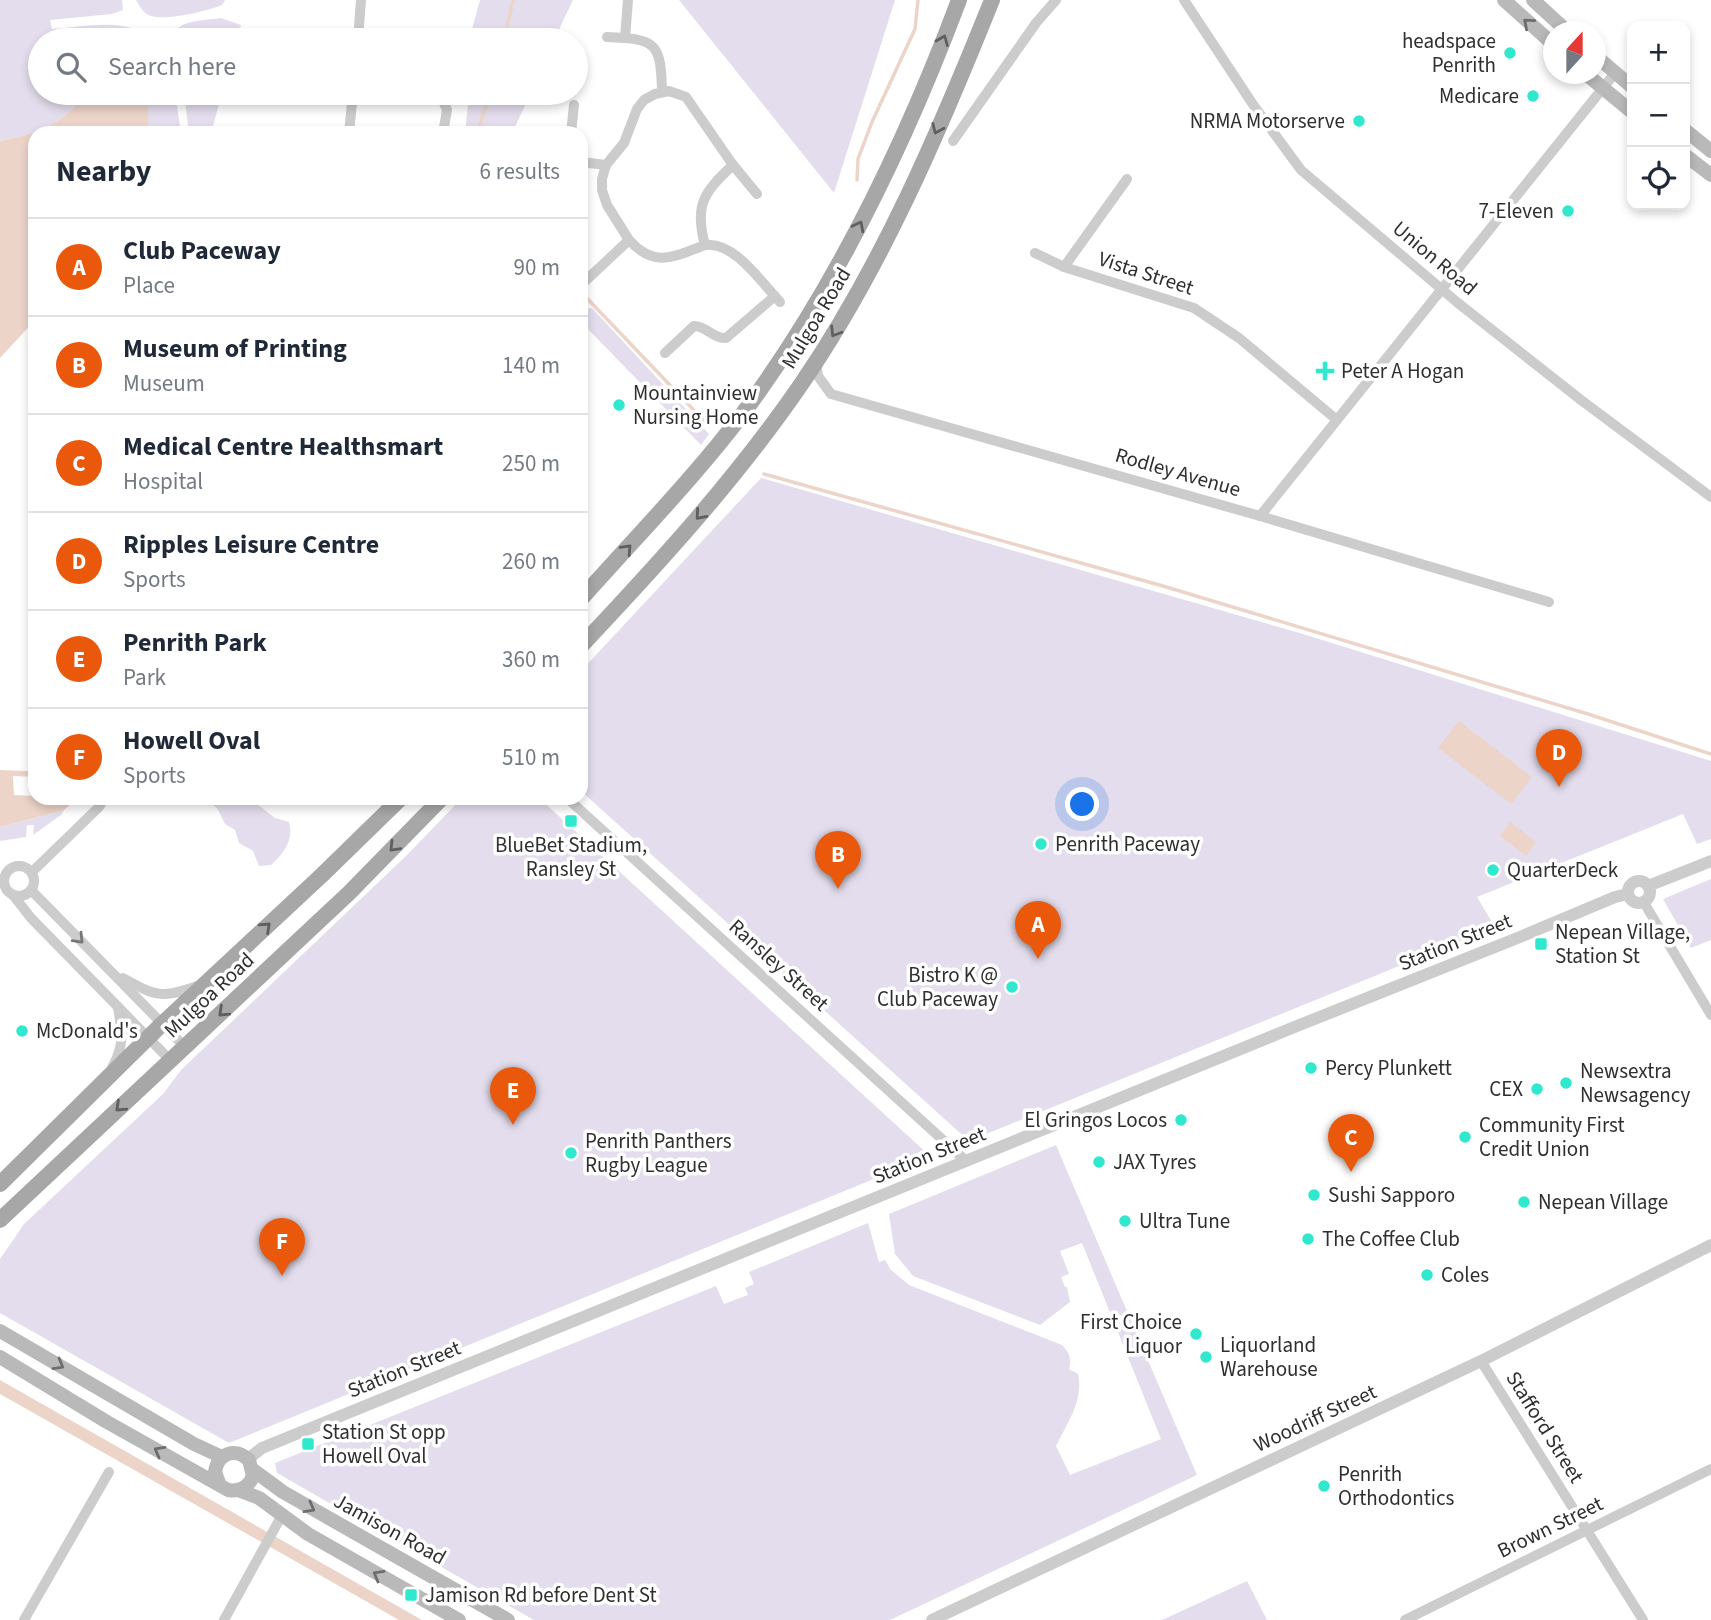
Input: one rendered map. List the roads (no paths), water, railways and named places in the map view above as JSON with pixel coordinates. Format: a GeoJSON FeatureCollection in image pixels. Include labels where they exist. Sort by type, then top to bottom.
{"type":"FeatureCollection","features":[{"type":"Feature","properties":{"kind":"main road","name":"Mulgoa Road"},"geometry":{"type":"LineString","coordinates":[[588,638],[737,473],[816,362],[856,296],[909,191],[992,0]]}},
{"type":"Feature","properties":{"kind":"main road"},"geometry":{"type":"LineString","coordinates":[[1504,0],[1543,36]]}},
{"type":"Feature","properties":{"kind":"main road"},"geometry":{"type":"LineString","coordinates":[[1533,0],[1556,21]]}},
{"type":"Feature","properties":{"kind":"main road","name":"Mulgoa Road"},"geometry":{"type":"LineString","coordinates":[[588,591],[717,447],[791,345],[867,210],[922,91],[957,2]]}},
{"type":"Feature","properties":{"kind":"main road"},"geometry":{"type":"LineString","coordinates":[[1606,65],[1628,84]]}},
{"type":"Feature","properties":{"kind":"main road"},"geometry":{"type":"LineString","coordinates":[[1599,84],[1627,108]]}},
{"type":"Feature","properties":{"kind":"main road"},"geometry":{"type":"LineString","coordinates":[[1690,134],[1711,151]]}},
{"type":"Feature","properties":{"kind":"main road"},"geometry":{"type":"LineString","coordinates":[[1690,159],[1711,175]]}},
{"type":"Feature","properties":{"kind":"main road","name":"Mulgoa Road"},"geometry":{"type":"LineString","coordinates":[[0,1184],[162,1024],[394,805]]}},
{"type":"Feature","properties":{"kind":"main road","name":"Mulgoa Road"},"geometry":{"type":"LineString","coordinates":[[0,1220],[349,893],[435,805]]}},
{"type":"Feature","properties":{"kind":"main road"},"geometry":{"type":"LineString","coordinates":[[0,1331],[194,1444],[222,1457]]}},
{"type":"Feature","properties":{"kind":"main road"},"geometry":{"type":"LineString","coordinates":[[0,1357],[107,1422],[228,1490],[239,1490],[259,1498],[308,1534],[459,1620]]}},
{"type":"Feature","properties":{"kind":"main road"},"geometry":{"type":"LineString","coordinates":[[219,1483],[216,1466],[222,1457],[233,1453],[251,1464],[248,1485],[239,1490]]}},
{"type":"Feature","properties":{"kind":"main road","name":"Jamison Road"},"geometry":{"type":"LineString","coordinates":[[251,1464],[283,1492],[508,1620]]}},
{"type":"Feature","properties":{"kind":"street"},"geometry":{"type":"LineString","coordinates":[[359,28],[361,0]]}},
{"type":"Feature","properties":{"kind":"street"},"geometry":{"type":"LineString","coordinates":[[625,38],[628,0]]}},
{"type":"Feature","properties":{"kind":"street"},"geometry":{"type":"LineString","coordinates":[[953,141],[1030,31],[1056,0]]}},
{"type":"Feature","properties":{"kind":"street","name":"Union Road"},"geometry":{"type":"LineString","coordinates":[[1184,0],[1254,106],[1301,170],[1441,290],[1581,400],[1711,497]]}},
{"type":"Feature","properties":{"kind":"street"},"geometry":{"type":"LineString","coordinates":[[607,37],[638,39],[649,44],[657,52],[661,64],[662,92]]}},
{"type":"Feature","properties":{"kind":"street"},"geometry":{"type":"LineString","coordinates":[[1260,516],[1615,73]]}},
{"type":"Feature","properties":{"kind":"street"},"geometry":{"type":"LineString","coordinates":[[665,353],[694,326],[703,327],[720,338],[726,338],[778,299],[729,250],[716,244],[705,245],[678,256],[660,258],[640,250],[629,240],[604,198],[602,179],[606,165],[624,143],[640,104],[649,96],[662,92],[676,92],[686,97],[733,165],[757,194]]}},
{"type":"Feature","properties":{"kind":"street"},"geometry":{"type":"LineString","coordinates":[[350,126],[352,105]]}},
{"type":"Feature","properties":{"kind":"street"},"geometry":{"type":"LineString","coordinates":[[444,126],[447,110],[445,105]]}},
{"type":"Feature","properties":{"kind":"street"},"geometry":{"type":"LineString","coordinates":[[572,126],[574,105]]}},
{"type":"Feature","properties":{"kind":"street"},"geometry":{"type":"LineString","coordinates":[[588,163],[606,165]]}},
{"type":"Feature","properties":{"kind":"street"},"geometry":{"type":"LineString","coordinates":[[705,245],[699,222],[703,201],[708,189],[733,165]]}},
{"type":"Feature","properties":{"kind":"street"},"geometry":{"type":"LineString","coordinates":[[1064,267],[1127,179]]}},
{"type":"Feature","properties":{"kind":"street"},"geometry":{"type":"LineString","coordinates":[[588,278],[629,240]]}},
{"type":"Feature","properties":{"kind":"street","name":"Vista Street"},"geometry":{"type":"LineString","coordinates":[[1035,254],[1064,267],[1194,308],[1238,338],[1337,420]]}},
{"type":"Feature","properties":{"kind":"street","name":"Rodley Avenue"},"geometry":{"type":"LineString","coordinates":[[816,362],[818,376],[831,394],[1260,516],[1549,602]]}},
{"type":"Feature","properties":{"kind":"street"},"geometry":{"type":"LineString","coordinates":[[32,872],[100,805]]}},
{"type":"Feature","properties":{"kind":"street","name":"Ransley Street"},"geometry":{"type":"LineString","coordinates":[[574,805],[966,1161]]}},
{"type":"Feature","properties":{"kind":"street"},"geometry":{"type":"LineString","coordinates":[[1648,886],[1711,861]]}},
{"type":"Feature","properties":{"kind":"street"},"geometry":{"type":"LineString","coordinates":[[13,895],[23,896],[31,890],[34,881],[32,872],[23,866],[8,869],[4,883],[13,895],[31,918],[170,1060]]}},
{"type":"Feature","properties":{"kind":"street"},"geometry":{"type":"LineString","coordinates":[[1634,882],[1643,882],[1648,886],[1649,894],[1643,901],[1634,901],[1628,894],[1634,882]]}},
{"type":"Feature","properties":{"kind":"street"},"geometry":{"type":"LineString","coordinates":[[31,890],[184,1046]]}},
{"type":"Feature","properties":{"kind":"street","name":"Station Street"},"geometry":{"type":"LineString","coordinates":[[251,1464],[271,1444],[1615,897],[1628,894]]}},
{"type":"Feature","properties":{"kind":"street"},"geometry":{"type":"LineString","coordinates":[[1643,901],[1711,1015]]}},
{"type":"Feature","properties":{"kind":"street"},"geometry":{"type":"LineString","coordinates":[[111,972],[157,994],[171,995],[206,983]]}},
{"type":"Feature","properties":{"kind":"street"},"geometry":{"type":"LineString","coordinates":[[108,1076],[121,1051],[118,1007]]}},
{"type":"Feature","properties":{"kind":"street","name":"Woodriff Street"},"geometry":{"type":"LineString","coordinates":[[932,1620],[1481,1361],[1711,1245]]}},
{"type":"Feature","properties":{"kind":"street","name":"Stafford Street"},"geometry":{"type":"LineString","coordinates":[[1481,1361],[1643,1620]]}},
{"type":"Feature","properties":{"kind":"street","name":"Brown Street"},"geometry":{"type":"LineString","coordinates":[[1405,1620],[1711,1469]]}},
{"type":"Feature","properties":{"kind":"street"},"geometry":{"type":"LineString","coordinates":[[24,1620],[109,1472]]}},
{"type":"Feature","properties":{"kind":"street"},"geometry":{"type":"LineString","coordinates":[[224,1620],[282,1516]]}},
{"type":"Feature","properties":{"kind":"waterway"},"geometry":{"type":"LineString","coordinates":[[507,28],[513,0]]}},
{"type":"Feature","properties":{"kind":"waterway"},"geometry":{"type":"LineString","coordinates":[[857,180],[858,159],[872,122],[915,29],[918,0]]}},
{"type":"Feature","properties":{"kind":"waterway"},"geometry":{"type":"LineString","coordinates":[[479,126],[486,105]]}},
{"type":"Feature","properties":{"kind":"waterway"},"geometry":{"type":"LineString","coordinates":[[588,299],[709,426]]}},
{"type":"Feature","properties":{"kind":"waterway"},"geometry":{"type":"LineString","coordinates":[[764,474],[1163,586],[1588,714],[1711,754]]}},
{"type":"Feature","properties":{"kind":"place","name":"headspace Penrith"},"geometry":{"type":"Point","coordinates":[1510,53]}},
{"type":"Feature","properties":{"kind":"place","name":"Medicare"},"geometry":{"type":"Point","coordinates":[1533,96]}},
{"type":"Feature","properties":{"kind":"place","name":"NRMA Motorserve"},"geometry":{"type":"Point","coordinates":[1359,121]}},
{"type":"Feature","properties":{"kind":"place","name":"7-Eleven"},"geometry":{"type":"Point","coordinates":[1568,211]}},
{"type":"Feature","properties":{"kind":"place","name":"Peter A Hogan"},"geometry":{"type":"Point","coordinates":[1325,371]}},
{"type":"Feature","properties":{"kind":"place","name":"Mountainview Nursing Home"},"geometry":{"type":"Point","coordinates":[619,405]}},
{"type":"Feature","properties":{"kind":"place","name":"Ripples Leisure Centre"},"geometry":{"type":"Point","coordinates":[1559,787]}},
{"type":"Feature","properties":{"kind":"place","name":"BlueBet Stadium, Ransley St"},"geometry":{"type":"Point","coordinates":[571,821]}},
{"type":"Feature","properties":{"kind":"place","name":"Penrith Paceway"},"geometry":{"type":"Point","coordinates":[1041,844]}},
{"type":"Feature","properties":{"kind":"place","name":"QuarterDeck"},"geometry":{"type":"Point","coordinates":[1493,870]}},
{"type":"Feature","properties":{"kind":"place","name":"Museum of Printing"},"geometry":{"type":"Point","coordinates":[838,889]}},
{"type":"Feature","properties":{"kind":"place","name":"Nepean Village, Station St"},"geometry":{"type":"Point","coordinates":[1541,944]}},
{"type":"Feature","properties":{"kind":"place","name":"Club Paceway"},"geometry":{"type":"Point","coordinates":[1038,959]}},
{"type":"Feature","properties":{"kind":"place","name":"Bistro K @ Club Paceway"},"geometry":{"type":"Point","coordinates":[1012,987]}},
{"type":"Feature","properties":{"kind":"place","name":"McDonald's"},"geometry":{"type":"Point","coordinates":[22,1031]}},
{"type":"Feature","properties":{"kind":"place","name":"Percy Plunkett"},"geometry":{"type":"Point","coordinates":[1311,1068]}},
{"type":"Feature","properties":{"kind":"place","name":"Newsextra Newsagency"},"geometry":{"type":"Point","coordinates":[1566,1083]}},
{"type":"Feature","properties":{"kind":"place","name":"CEX"},"geometry":{"type":"Point","coordinates":[1537,1089]}},
{"type":"Feature","properties":{"kind":"place","name":"El Gringos Locos"},"geometry":{"type":"Point","coordinates":[1181,1120]}},
{"type":"Feature","properties":{"kind":"place","name":"Penrith Park"},"geometry":{"type":"Point","coordinates":[513,1125]}},
{"type":"Feature","properties":{"kind":"place","name":"Community First Credit Union"},"geometry":{"type":"Point","coordinates":[1465,1137]}},
{"type":"Feature","properties":{"kind":"place","name":"Penrith Panthers Rugby League"},"geometry":{"type":"Point","coordinates":[571,1153]}},
{"type":"Feature","properties":{"kind":"place","name":"JAX Tyres"},"geometry":{"type":"Point","coordinates":[1099,1162]}},
{"type":"Feature","properties":{"kind":"place","name":"Medical Centre Healthsmart"},"geometry":{"type":"Point","coordinates":[1351,1172]}},
{"type":"Feature","properties":{"kind":"place","name":"Sushi Sapporo"},"geometry":{"type":"Point","coordinates":[1314,1195]}},
{"type":"Feature","properties":{"kind":"place","name":"Nepean Village"},"geometry":{"type":"Point","coordinates":[1524,1202]}},
{"type":"Feature","properties":{"kind":"place","name":"Ultra Tune"},"geometry":{"type":"Point","coordinates":[1125,1221]}},
{"type":"Feature","properties":{"kind":"place","name":"The Coffee Club"},"geometry":{"type":"Point","coordinates":[1308,1239]}},
{"type":"Feature","properties":{"kind":"place","name":"Coles"},"geometry":{"type":"Point","coordinates":[1427,1275]}},
{"type":"Feature","properties":{"kind":"place","name":"Howell Oval"},"geometry":{"type":"Point","coordinates":[282,1276]}},
{"type":"Feature","properties":{"kind":"place","name":"First Choice Liquor"},"geometry":{"type":"Point","coordinates":[1196,1334]}},
{"type":"Feature","properties":{"kind":"place","name":"Liquorland Warehouse"},"geometry":{"type":"Point","coordinates":[1206,1357]}},
{"type":"Feature","properties":{"kind":"place","name":"Station St opp Howell Oval"},"geometry":{"type":"Point","coordinates":[308,1444]}},
{"type":"Feature","properties":{"kind":"place","name":"Penrith Orthodontics"},"geometry":{"type":"Point","coordinates":[1324,1486]}},
{"type":"Feature","properties":{"kind":"place","name":"Jamison Rd before Dent St"},"geometry":{"type":"Point","coordinates":[411,1595]}}]}
